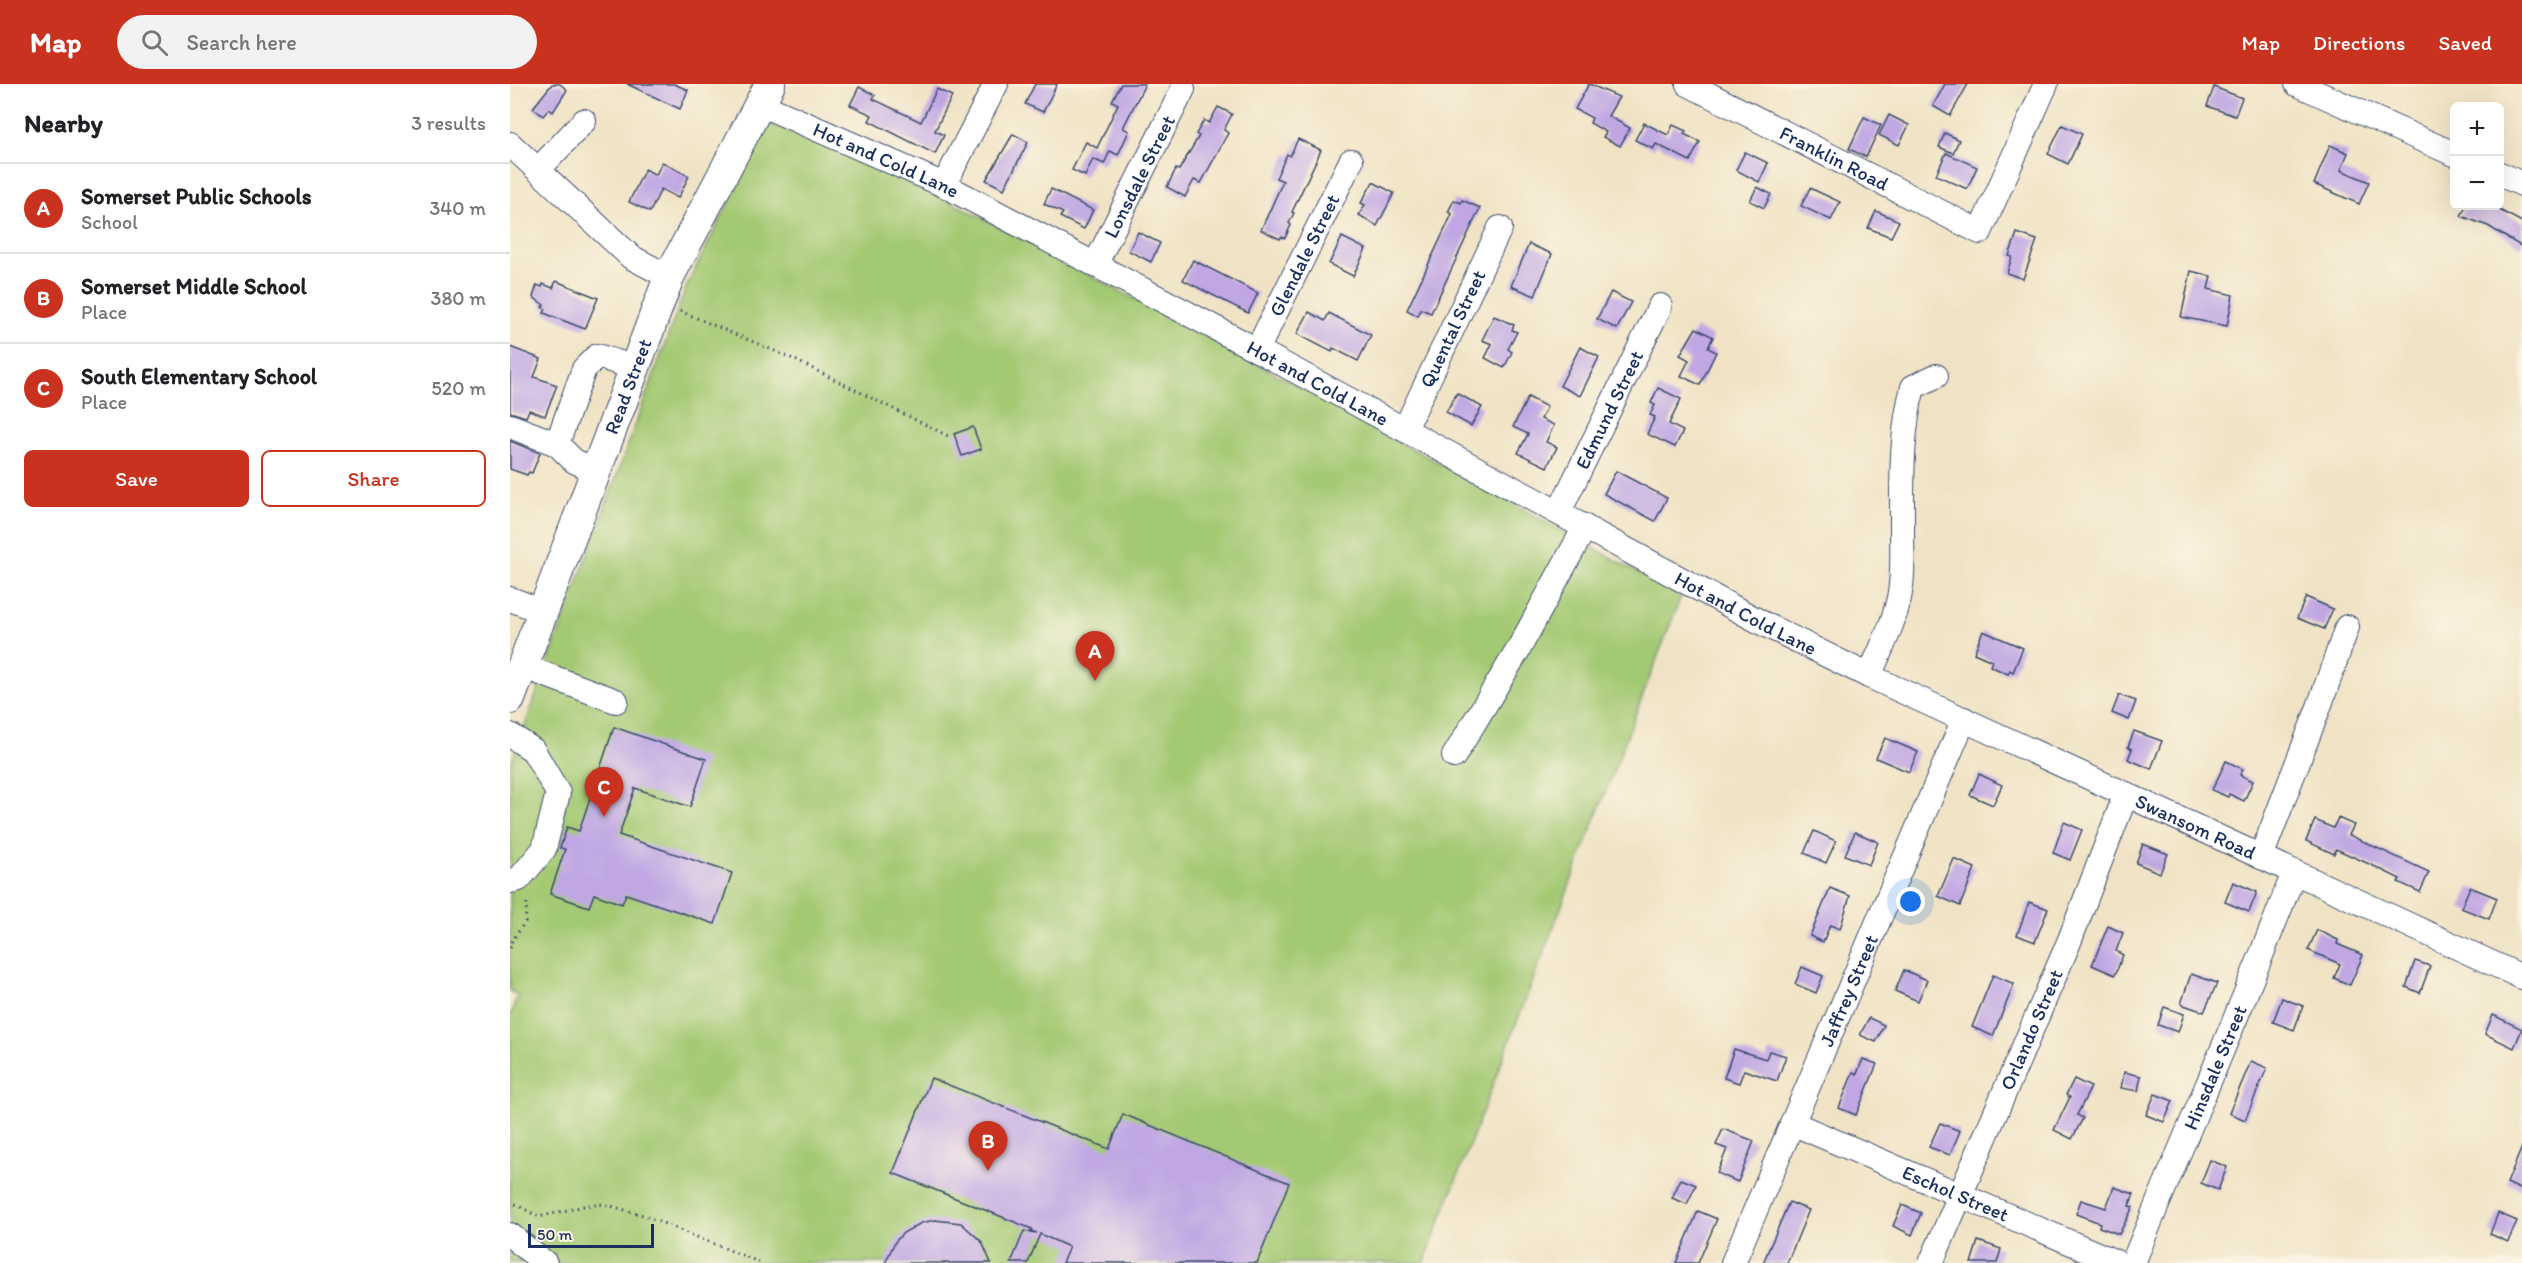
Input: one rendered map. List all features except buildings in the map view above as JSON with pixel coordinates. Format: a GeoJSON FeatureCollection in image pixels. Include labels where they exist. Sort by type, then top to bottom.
{"type":"FeatureCollection","features":[{"type":"Feature","properties":{"kind":"main road","name":"Read Street"},"geometry":{"type":"LineString","coordinates":[[510,699],[542,611],[598,471],[664,290],[765,94]]}},
{"type":"Feature","properties":{"kind":"street"},"geometry":{"type":"LineString","coordinates":[[944,185],[996,84]]}},
{"type":"Feature","properties":{"kind":"street","name":"Franklin Road"},"geometry":{"type":"LineString","coordinates":[[1688,84],[1980,232],[2046,84]]}},
{"type":"Feature","properties":{"kind":"street"},"geometry":{"type":"LineString","coordinates":[[2297,84],[2450,152]]}},
{"type":"Feature","properties":{"kind":"street","name":"Lonsdale Street"},"geometry":{"type":"LineString","coordinates":[[1095,265],[1183,88]]}},
{"type":"Feature","properties":{"kind":"street","name":"Hot and Cold Lane"},"geometry":{"type":"LineString","coordinates":[[765,94],[944,185],[1257,350],[1764,624],[1869,676]]}},
{"type":"Feature","properties":{"kind":"street"},"geometry":{"type":"LineString","coordinates":[[538,170],[584,121]]}},
{"type":"Feature","properties":{"kind":"street"},"geometry":{"type":"LineString","coordinates":[[510,144],[664,290]]}},
{"type":"Feature","properties":{"kind":"street","name":"Glendale Street"},"geometry":{"type":"LineString","coordinates":[[1257,350],[1351,161]]}},
{"type":"Feature","properties":{"kind":"street"},"geometry":{"type":"LineString","coordinates":[[2504,176],[2522,184]]}},
{"type":"Feature","properties":{"kind":"street","name":"Quental Street"},"geometry":{"type":"LineString","coordinates":[[1405,429],[1500,228]]}},
{"type":"Feature","properties":{"kind":"street","name":"Edmund Street"},"geometry":{"type":"LineString","coordinates":[[1558,512],[1660,306]]}},
{"type":"Feature","properties":{"kind":"street"},"geometry":{"type":"LineString","coordinates":[[557,444],[584,369],[597,356],[636,368]]}},
{"type":"Feature","properties":{"kind":"street"},"geometry":{"type":"LineString","coordinates":[[1869,676],[1890,629],[1899,597],[1902,557],[1902,474],[1907,410],[1913,387],[1936,376]]}},
{"type":"Feature","properties":{"kind":"street"},"geometry":{"type":"LineString","coordinates":[[510,426],[557,444],[574,461],[598,471]]}},
{"type":"Feature","properties":{"kind":"street"},"geometry":{"type":"LineString","coordinates":[[1454,756],[1518,650],[1585,527]]}},
{"type":"Feature","properties":{"kind":"street"},"geometry":{"type":"LineString","coordinates":[[510,599],[542,611]]}},
{"type":"Feature","properties":{"kind":"street"},"geometry":{"type":"LineString","coordinates":[[2260,857],[2319,707],[2347,627]]}},
{"type":"Feature","properties":{"kind":"street"},"geometry":{"type":"LineString","coordinates":[[522,666],[616,701]]}},
{"type":"Feature","properties":{"kind":"street","name":"Swansom Road"},"geometry":{"type":"LineString","coordinates":[[1869,676],[2522,977]]}},
{"type":"Feature","properties":{"kind":"street","name":"Jaffrey Street"},"geometry":{"type":"LineString","coordinates":[[1733,1263],[1964,719]]}},
{"type":"Feature","properties":{"kind":"street"},"geometry":{"type":"LineString","coordinates":[[510,735],[533,750],[558,793],[543,849],[519,879],[510,881]]}},
{"type":"Feature","properties":{"kind":"street","name":"Orlando Street"},"geometry":{"type":"LineString","coordinates":[[1931,1263],[2069,942],[2126,794]]}},
{"type":"Feature","properties":{"kind":"street","name":"Hinsdale Street"},"geometry":{"type":"LineString","coordinates":[[2133,1263],[2256,971],[2294,872]]}},
{"type":"Feature","properties":{"kind":"street","name":"Eschol Street"},"geometry":{"type":"LineString","coordinates":[[1792,1123],[2118,1263]]}},
{"type":"Feature","properties":{"kind":"street"},"geometry":{"type":"LineString","coordinates":[[510,1234],[545,1263]]}},
{"type":"Feature","properties":{"kind":"path"},"geometry":{"type":"LineString","coordinates":[[664,290],[789,357],[948,436]]}},
{"type":"Feature","properties":{"kind":"path"},"geometry":{"type":"LineString","coordinates":[[510,948],[525,922],[527,903]]}},
{"type":"Feature","properties":{"kind":"path"},"geometry":{"type":"LineString","coordinates":[[510,1201],[539,1217],[584,1206],[604,1204],[643,1215],[761,1263]]}},
{"type":"Feature","properties":{"kind":"green space"},"geometry":{"type":"Polygon","coordinates":[[[769,123],[899,174],[1302,388],[1681,596],[1424,1263],[510,1263],[510,1017],[518,995],[510,991],[510,766],[686,287],[769,123]]]}},
{"type":"Feature","properties":{"kind":"place","name":"Somerset Public Schools"},"geometry":{"type":"Point","coordinates":[1095,681]}},
{"type":"Feature","properties":{"kind":"place","name":"South Elementary School"},"geometry":{"type":"Point","coordinates":[604,817]}},
{"type":"Feature","properties":{"kind":"place","name":"Somerset Middle School"},"geometry":{"type":"Point","coordinates":[988,1171]}}]}
